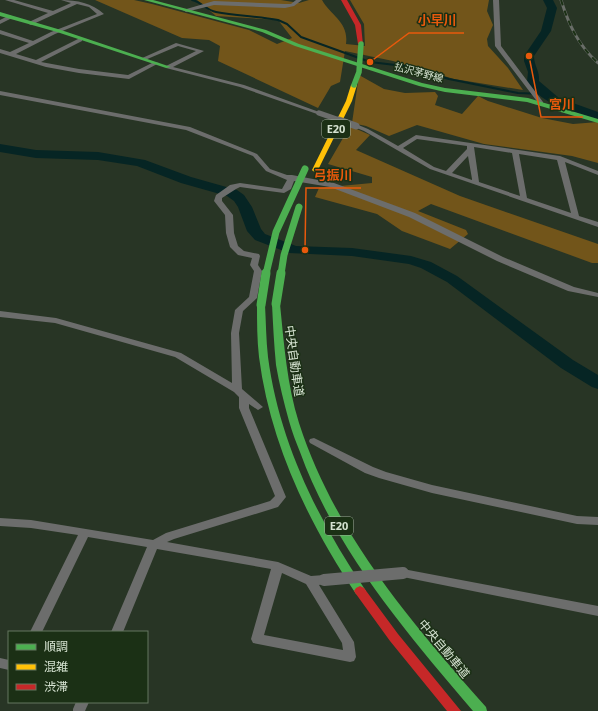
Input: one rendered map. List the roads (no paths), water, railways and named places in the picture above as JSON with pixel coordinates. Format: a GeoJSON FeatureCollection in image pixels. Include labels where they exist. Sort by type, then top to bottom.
{"type":"FeatureCollection","features":[{"type":"Feature","properties":{"kind":"main road","name":"払沢茅野線"},"geometry":{"type":"LineString","coordinates":[[147,0],[264,31],[303,48],[421,85],[446,90],[494,95],[541,103],[578,116],[598,121]]}},
{"type":"Feature","properties":{"kind":"main road","name":"中央自動車道"},"geometry":{"type":"LineString","coordinates":[[334,0],[357,43],[351,61],[349,101],[305,193],[289,233],[282,257],[276,304],[276,326],[282,382],[298,440],[311,473],[329,509],[353,548],[391,602],[437,661],[481,711]]}},
{"type":"Feature","properties":{"kind":"main road","name":"中央自動車道"},"geometry":{"type":"LineString","coordinates":[[344,0],[358,25],[357,43],[360,67],[349,80],[276,232],[269,257],[261,305],[262,353],[272,411],[287,456],[311,514],[340,562],[376,614],[419,670],[454,711]]}},
{"type":"Feature","properties":{"kind":"main road"},"geometry":{"type":"LineString","coordinates":[[0,14],[59,31],[80,40],[168,67]]}},
{"type":"Feature","properties":{"kind":"main road"},"geometry":{"type":"LineString","coordinates":[[541,103],[538,105],[539,110],[541,111],[598,128]]}},
{"type":"Feature","properties":{"kind":"street"},"geometry":{"type":"LineString","coordinates":[[8,0],[53,13]]}},
{"type":"Feature","properties":{"kind":"street"},"geometry":{"type":"LineString","coordinates":[[11,54],[59,31],[101,14],[93,7],[77,1],[64,0]]}},
{"type":"Feature","properties":{"kind":"street"},"geometry":{"type":"LineString","coordinates":[[186,10],[214,3],[280,7],[292,5],[299,0]]}},
{"type":"Feature","properties":{"kind":"street"},"geometry":{"type":"LineString","coordinates":[[496,0],[498,46],[541,103]]}},
{"type":"Feature","properties":{"kind":"street"},"geometry":{"type":"LineString","coordinates":[[31,23],[77,1]]}},
{"type":"Feature","properties":{"kind":"street"},"geometry":{"type":"LineString","coordinates":[[0,22],[10,17]]}},
{"type":"Feature","properties":{"kind":"street"},"geometry":{"type":"LineString","coordinates":[[0,32],[34,43]]}},
{"type":"Feature","properties":{"kind":"street"},"geometry":{"type":"LineString","coordinates":[[36,62],[80,40]]}},
{"type":"Feature","properties":{"kind":"street"},"geometry":{"type":"LineString","coordinates":[[143,59],[178,44],[201,51],[168,67]]}},
{"type":"Feature","properties":{"kind":"street"},"geometry":{"type":"LineString","coordinates":[[0,51],[36,62],[79,71],[129,77],[156,63]]}},
{"type":"Feature","properties":{"kind":"street"},"geometry":{"type":"LineString","coordinates":[[168,67],[242,86],[356,126],[366,130],[432,168],[598,225]]}},
{"type":"Feature","properties":{"kind":"street"},"geometry":{"type":"LineString","coordinates":[[0,93],[188,128],[255,155],[268,170],[292,178],[331,185],[357,194],[412,215],[500,259],[571,289],[598,295]]}},
{"type":"Feature","properties":{"kind":"street"},"geometry":{"type":"LineString","coordinates":[[397,149],[416,137],[471,148],[560,158],[598,173]]}},
{"type":"Feature","properties":{"kind":"street"},"geometry":{"type":"LineString","coordinates":[[448,173],[471,148]]}},
{"type":"Feature","properties":{"kind":"street"},"geometry":{"type":"LineString","coordinates":[[471,148],[476,179],[475,183]]}},
{"type":"Feature","properties":{"kind":"street"},"geometry":{"type":"LineString","coordinates":[[515,152],[524,200]]}},
{"type":"Feature","properties":{"kind":"street"},"geometry":{"type":"LineString","coordinates":[[560,158],[576,217]]}},
{"type":"Feature","properties":{"kind":"street"},"geometry":{"type":"LineString","coordinates":[[117,631],[154,544],[170,536],[274,504],[281,497],[244,408],[240,393],[235,333],[239,310],[253,298],[258,271],[254,265],[256,256],[241,253],[234,247],[230,233],[229,215],[218,201],[219,197],[233,187],[249,186],[284,191],[288,187],[292,178]]}},
{"type":"Feature","properties":{"kind":"street"},"geometry":{"type":"LineString","coordinates":[[0,314],[32,317],[56,322],[168,351],[178,355],[240,393],[258,407]]}},
{"type":"Feature","properties":{"kind":"street"},"geometry":{"type":"LineString","coordinates":[[314,441],[383,476],[432,489],[562,517],[598,521]]}},
{"type":"Feature","properties":{"kind":"street"},"geometry":{"type":"LineString","coordinates":[[0,522],[31,524],[84,532],[278,566],[310,581],[403,574],[598,611]]}},
{"type":"Feature","properties":{"kind":"street"},"geometry":{"type":"LineString","coordinates":[[36,631],[84,532]]}},
{"type":"Feature","properties":{"kind":"street"},"geometry":{"type":"LineString","coordinates":[[278,566],[257,639],[350,657],[348,642],[310,581]]}},
{"type":"Feature","properties":{"kind":"waterway"},"geometry":{"type":"LineString","coordinates":[[192,0],[199,2],[209,10],[216,12],[278,20],[287,24],[301,37],[370,62],[404,66],[449,79],[518,93],[544,94]]}},
{"type":"Feature","properties":{"kind":"waterway"},"geometry":{"type":"LineString","coordinates":[[548,0],[552,8],[546,31],[529,56],[529,61],[534,72],[533,82],[540,90],[562,104],[598,116]]}},
{"type":"Feature","properties":{"kind":"waterway"},"geometry":{"type":"LineString","coordinates":[[0,148],[36,154],[98,156],[140,163],[186,180],[232,193],[239,198],[245,207],[254,231],[260,237],[294,250],[352,252],[411,260],[426,265],[452,279],[567,364],[598,383]]}},
{"type":"Feature","properties":{"kind":"railway"},"geometry":{"type":"LineString","coordinates":[[561,0],[567,18],[575,34],[585,49],[598,63]]}},
{"type":"Feature","properties":{"kind":"place","name":"宮川"},"geometry":{"type":"Point","coordinates":[529,56]}},
{"type":"Feature","properties":{"kind":"place","name":"小早川"},"geometry":{"type":"Point","coordinates":[370,62]}},
{"type":"Feature","properties":{"kind":"place","name":"弓振川"},"geometry":{"type":"Point","coordinates":[305,250]}}]}
